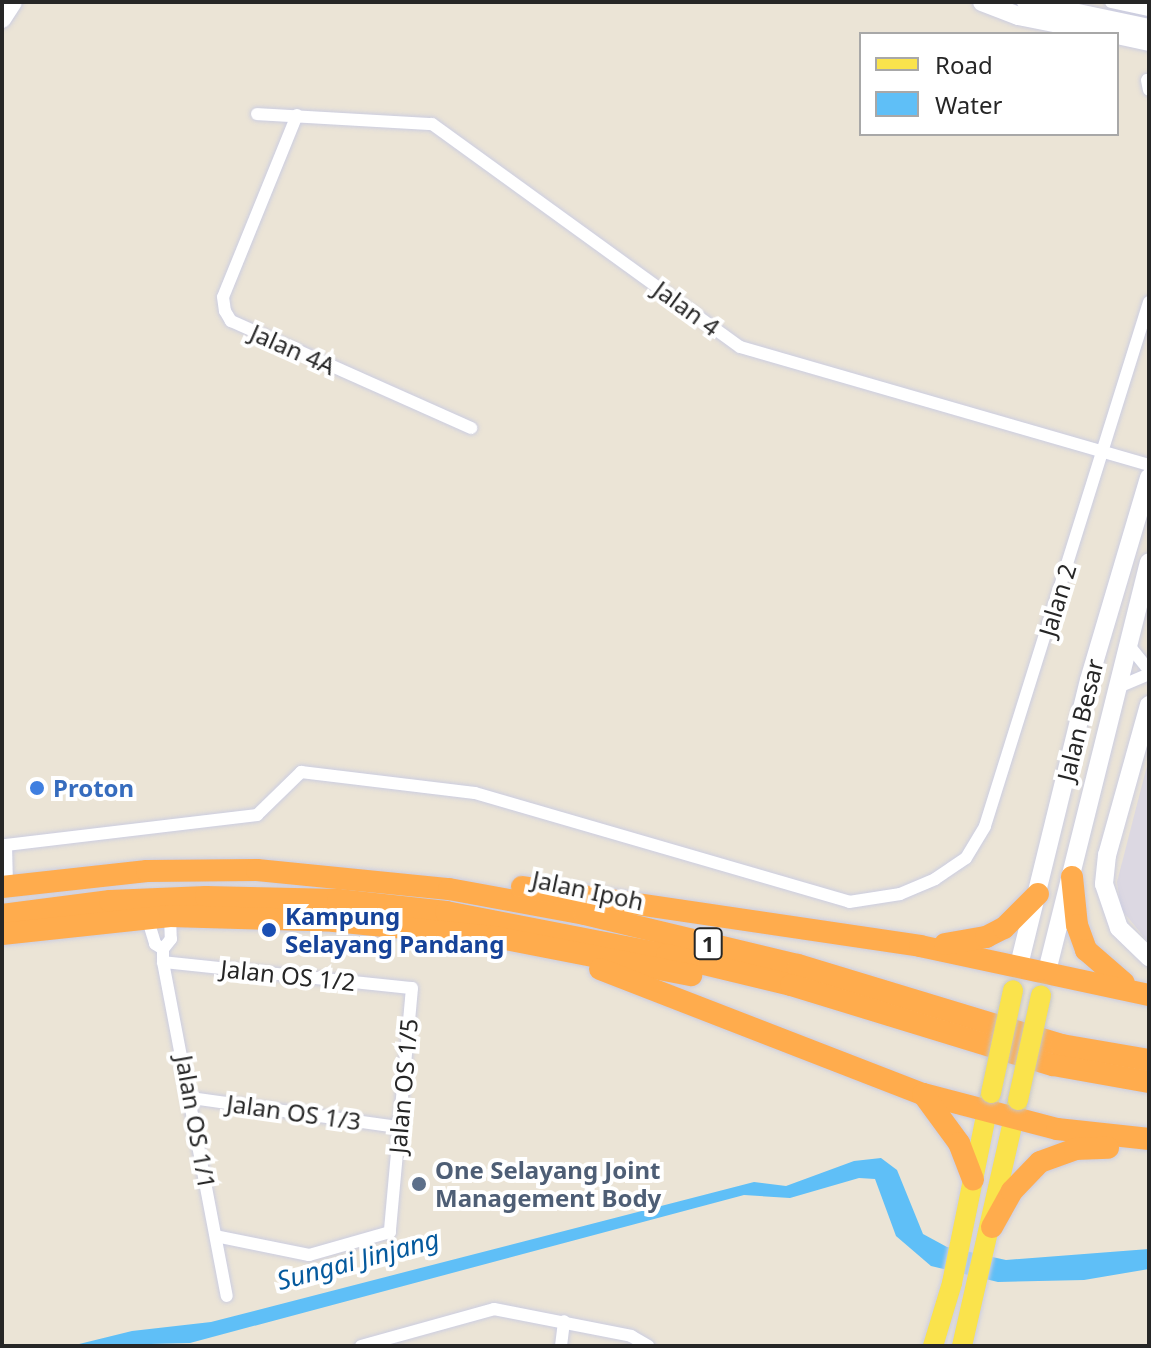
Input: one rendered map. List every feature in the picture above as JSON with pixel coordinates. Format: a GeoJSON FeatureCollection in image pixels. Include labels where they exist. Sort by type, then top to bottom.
{"type":"FeatureCollection","features":[{"type":"Feature","properties":{"kind":"highway"},"geometry":{"type":"LineString","coordinates":[[257,870],[378,873],[499,884],[920,946],[1148,995]]}},
{"type":"Feature","properties":{"kind":"highway","name":"Jalan Ipoh"},"geometry":{"type":"LineString","coordinates":[[5,886],[147,871],[257,870],[449,889],[585,914],[798,965],[1061,1045],[1149,1060]]}},
{"type":"Feature","properties":{"kind":"highway"},"geometry":{"type":"LineString","coordinates":[[1072,877],[1086,950],[1116,980],[1148,995]]}},
{"type":"Feature","properties":{"kind":"highway"},"geometry":{"type":"LineString","coordinates":[[920,946],[986,937],[1013,921],[1038,894]]}},
{"type":"Feature","properties":{"kind":"highway","name":"Jalan Ipoh"},"geometry":{"type":"LineString","coordinates":[[2,915],[110,901],[206,897],[338,900],[446,912],[667,955],[791,985],[968,1041],[1080,1072],[1149,1082]]}},
{"type":"Feature","properties":{"kind":"highway"},"geometry":{"type":"LineString","coordinates":[[2,934],[159,916],[448,930],[739,985],[968,1041]]}},
{"type":"Feature","properties":{"kind":"highway"},"geometry":{"type":"LineString","coordinates":[[448,930],[549,952],[609,972],[923,1094],[989,1102],[1016,1109],[1071,1132],[1149,1142]]}},
{"type":"Feature","properties":{"kind":"highway"},"geometry":{"type":"LineString","coordinates":[[923,1094],[959,1143],[973,1179]]}},
{"type":"Feature","properties":{"kind":"highway"},"geometry":{"type":"LineString","coordinates":[[992,1227],[1022,1178],[1048,1157],[1075,1149],[1149,1142]]}},
{"type":"Feature","properties":{"kind":"main road"},"geometry":{"type":"LineString","coordinates":[[2,19],[13,2]]}},
{"type":"Feature","properties":{"kind":"main road"},"geometry":{"type":"LineString","coordinates":[[982,2],[1018,16],[1100,32]]}},
{"type":"Feature","properties":{"kind":"main road"},"geometry":{"type":"LineString","coordinates":[[1026,2],[1149,28]]}},
{"type":"Feature","properties":{"kind":"main road"},"geometry":{"type":"LineString","coordinates":[[1119,35],[1149,42]]}},
{"type":"Feature","properties":{"kind":"main road","name":"Jalan Besar"},"geometry":{"type":"LineString","coordinates":[[1019,965],[1089,680],[1149,478]]}},
{"type":"Feature","properties":{"kind":"main road","name":"Jalan Besar"},"geometry":{"type":"LineString","coordinates":[[1047,971],[1149,563]]}},
{"type":"Feature","properties":{"kind":"main road"},"geometry":{"type":"LineString","coordinates":[[1149,705],[1107,855],[1104,884],[1119,928],[1149,957]]}},
{"type":"Feature","properties":{"kind":"main road"},"geometry":{"type":"LineString","coordinates":[[933,1346],[952,1283],[1019,965]]}},
{"type":"Feature","properties":{"kind":"main road"},"geometry":{"type":"LineString","coordinates":[[962,1346],[992,1227],[1047,971]]}},
{"type":"Feature","properties":{"kind":"street"},"geometry":{"type":"LineString","coordinates":[[1111,2],[1149,10]]}},
{"type":"Feature","properties":{"kind":"street","name":"Jalan 4"},"geometry":{"type":"LineString","coordinates":[[257,114],[432,124],[740,347],[1149,465]]}},
{"type":"Feature","properties":{"kind":"street","name":"Jalan 4A"},"geometry":{"type":"LineString","coordinates":[[297,115],[223,297],[225,311],[231,321],[471,428]]}},
{"type":"Feature","properties":{"kind":"street","name":"Jalan 2"},"geometry":{"type":"LineString","coordinates":[[5,886],[6,845],[257,815],[301,772],[475,793],[849,902],[900,894],[935,879],[966,858],[985,826],[1149,302]]}},
{"type":"Feature","properties":{"kind":"street"},"geometry":{"type":"LineString","coordinates":[[1116,688],[1149,672],[1127,643]]}},
{"type":"Feature","properties":{"kind":"street","name":"Jalan OS 1/1"},"geometry":{"type":"LineString","coordinates":[[159,916],[171,939],[163,955]]}},
{"type":"Feature","properties":{"kind":"street","name":"Jalan OS 1/1"},"geometry":{"type":"LineString","coordinates":[[159,916],[155,944],[163,955],[227,1296]]}},
{"type":"Feature","properties":{"kind":"street","name":"Jalan OS 1/2"},"geometry":{"type":"LineString","coordinates":[[163,955],[412,988]]}},
{"type":"Feature","properties":{"kind":"street","name":"Jalan OS 1/5"},"geometry":{"type":"LineString","coordinates":[[216,1236],[309,1255],[390,1232],[397,1127],[412,988]]}},
{"type":"Feature","properties":{"kind":"street","name":"Jalan OS 1/3"},"geometry":{"type":"LineString","coordinates":[[191,1098],[397,1127]]}},
{"type":"Feature","properties":{"kind":"street"},"geometry":{"type":"LineString","coordinates":[[361,1346],[494,1309],[631,1336],[648,1346]]}},
{"type":"Feature","properties":{"kind":"street"},"geometry":{"type":"LineString","coordinates":[[561,1346],[564,1321]]}},
{"type":"Feature","properties":{"kind":"street"},"geometry":{"type":"LineString","coordinates":[[414,1346],[415,1332]]}},
{"type":"Feature","properties":{"kind":"shaded area"},"geometry":{"type":"Polygon","coordinates":[[[1149,758],[1149,943],[1121,909],[1117,882],[1149,758]]]}},
{"type":"Feature","properties":{"kind":"water"},"geometry":{"type":"Polygon","coordinates":[[[881,1158],[897,1170],[923,1234],[947,1247],[1006,1260],[1149,1249],[1149,1269],[1084,1280],[998,1282],[931,1266],[896,1236],[875,1179],[859,1178],[790,1198],[744,1195],[190,1343],[71,1346],[132,1331],[211,1322],[754,1182],[786,1186],[854,1161],[881,1158]]]}},
{"type":"Feature","properties":{"kind":"place","name":"Proton"},"geometry":{"type":"Point","coordinates":[37,788]}},
{"type":"Feature","properties":{"kind":"place","name":"Kampung Selayang Pandang"},"geometry":{"type":"Point","coordinates":[269,930]}},
{"type":"Feature","properties":{"kind":"place","name":"One Selayang Joint Management Body"},"geometry":{"type":"Point","coordinates":[419,1184]}},
{"type":"Feature","properties":{"kind":"water label","name":"Sungai Jinjang"},"geometry":{"type":"Point","coordinates":[358,1260]}}]}
